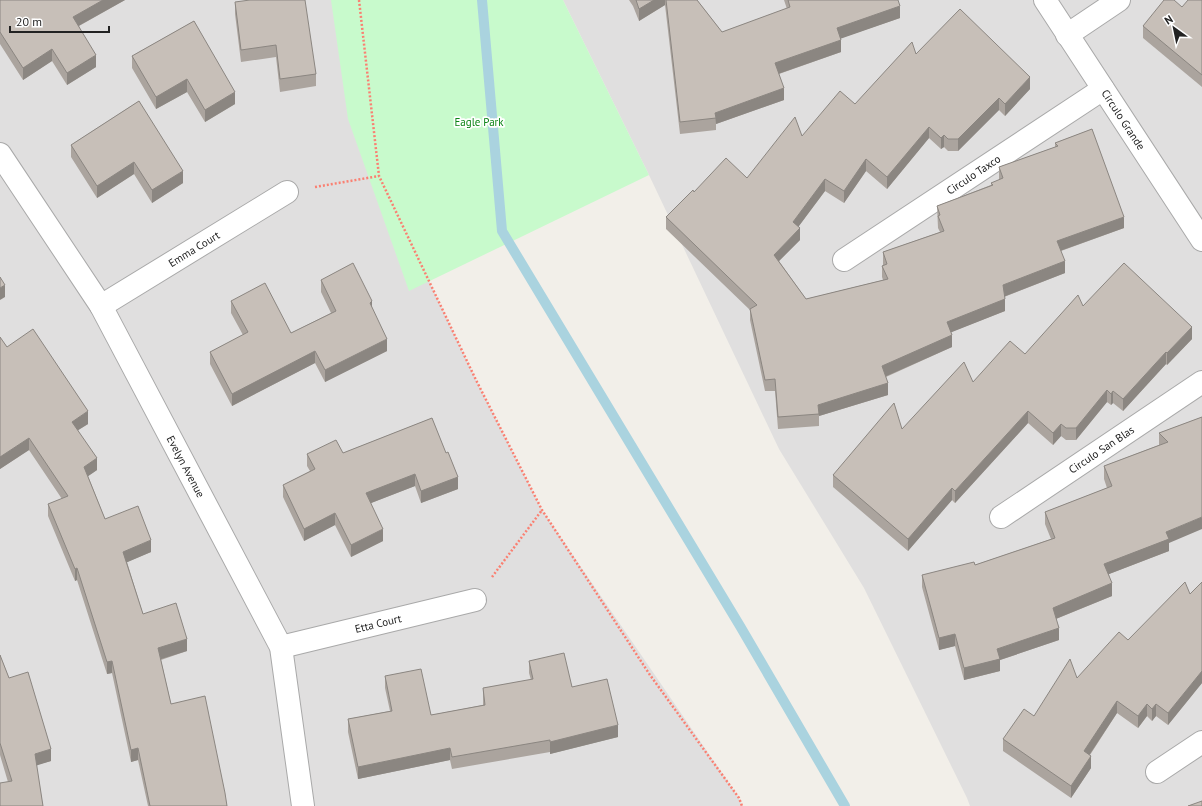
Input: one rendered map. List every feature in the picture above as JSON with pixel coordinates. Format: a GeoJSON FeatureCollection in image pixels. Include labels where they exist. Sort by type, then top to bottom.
{"type":"FeatureCollection","features":[{"type":"Feature","properties":{"kind":"street","name":"Circulo Grande"},"geometry":{"type":"LineString","coordinates":[[1044,0],[1202,240]]}},
{"type":"Feature","properties":{"kind":"street"},"geometry":{"type":"LineString","coordinates":[[1067,34],[1119,0]]}},
{"type":"Feature","properties":{"kind":"street","name":"Circulo Taxco"},"geometry":{"type":"LineString","coordinates":[[844,260],[1103,89]]}},
{"type":"Feature","properties":{"kind":"street","name":"Evelyn Avenue"},"geometry":{"type":"LineString","coordinates":[[0,154],[101,306],[281,648],[303,806]]}},
{"type":"Feature","properties":{"kind":"street","name":"Emma Court"},"geometry":{"type":"LineString","coordinates":[[101,306],[287,192]]}},
{"type":"Feature","properties":{"kind":"street","name":"Circulo San Blas"},"geometry":{"type":"LineString","coordinates":[[1001,517],[1202,382]]}},
{"type":"Feature","properties":{"kind":"street","name":"Etta Court"},"geometry":{"type":"LineString","coordinates":[[281,648],[475,600]]}},
{"type":"Feature","properties":{"kind":"street"},"geometry":{"type":"LineString","coordinates":[[1157,772],[1202,742]]}},
{"type":"Feature","properties":{"kind":"path"},"geometry":{"type":"LineString","coordinates":[[359,0],[378,176],[476,380],[542,510],[650,675],[739,798],[742,806]]}},
{"type":"Feature","properties":{"kind":"path"},"geometry":{"type":"LineString","coordinates":[[287,192],[378,176]]}},
{"type":"Feature","properties":{"kind":"path"},"geometry":{"type":"LineString","coordinates":[[475,600],[542,510]]}},
{"type":"Feature","properties":{"kind":"shaded area"},"geometry":{"type":"Polygon","coordinates":[[[0,0],[359,0],[379,176],[476,380],[542,510],[739,798],[742,806],[0,806],[0,0]]]}},
{"type":"Feature","properties":{"kind":"shaded area"},"geometry":{"type":"Polygon","coordinates":[[[563,0],[1202,0],[1202,806],[970,806],[864,588],[779,449],[649,175],[563,0]]]}},
{"type":"Feature","properties":{"kind":"green space","name":"Eagle Park"},"geometry":{"type":"Polygon","coordinates":[[[331,0],[563,0],[649,175],[409,291],[348,119],[331,0]]]}},
{"type":"Feature","properties":{"kind":"building"},"geometry":{"type":"Polygon","coordinates":[[[0,0],[103,0],[73,17],[96,55],[67,73],[52,49],[23,68],[0,32],[0,0]]]}},
{"type":"Feature","properties":{"kind":"building"},"geometry":{"type":"Polygon","coordinates":[[[250,0],[305,0],[316,74],[280,79],[276,45],[241,50],[235,2],[250,0]]]}},
{"type":"Feature","properties":{"kind":"building"},"geometry":{"type":"Polygon","coordinates":[[[636,0],[654,0],[639,9],[636,0]]]}},
{"type":"Feature","properties":{"kind":"building"},"geometry":{"type":"Polygon","coordinates":[[[666,0],[697,0],[722,32],[790,7],[788,0],[898,0],[900,6],[837,28],[841,40],[775,63],[784,88],[715,113],[716,118],[680,122],[666,0]]]}},
{"type":"Feature","properties":{"kind":"building"},"geometry":{"type":"Polygon","coordinates":[[[1164,0],[1174,0],[1182,7],[1188,0],[1202,0],[1202,75],[1143,26],[1164,0]]]}},
{"type":"Feature","properties":{"kind":"building"},"geometry":{"type":"Polygon","coordinates":[[[960,9],[1030,77],[1005,104],[999,98],[958,139],[948,139],[944,135],[941,138],[929,127],[887,177],[866,159],[844,191],[825,179],[793,222],[800,228],[774,255],[806,299],[888,279],[882,266],[887,264],[883,252],[944,231],[938,216],[940,215],[937,206],[993,185],[991,183],[1003,178],[999,167],[1058,146],[1055,143],[1092,129],[1124,217],[1057,241],[1065,261],[1003,285],[1005,299],[947,322],[952,335],[882,366],[888,383],[818,405],[819,414],[778,417],[775,379],[765,380],[750,309],[757,305],[666,217],[693,190],[694,192],[726,158],[747,178],[795,117],[802,136],[840,91],[855,104],[912,42],[916,54],[960,9]]]}},
{"type":"Feature","properties":{"kind":"building"},"geometry":{"type":"Polygon","coordinates":[[[194,21],[235,92],[205,110],[187,79],[156,97],[132,56],[194,21]]]}},
{"type":"Feature","properties":{"kind":"building"},"geometry":{"type":"Polygon","coordinates":[[[139,101],[183,171],[152,190],[134,162],[97,186],[71,145],[139,101]]]}},
{"type":"Feature","properties":{"kind":"building"},"geometry":{"type":"Polygon","coordinates":[[[353,263],[372,301],[370,303],[387,339],[325,370],[315,351],[232,394],[210,352],[248,332],[231,301],[265,283],[291,333],[336,311],[321,280],[353,263]]]}},
{"type":"Feature","properties":{"kind":"building"},"geometry":{"type":"Polygon","coordinates":[[[1124,263],[1192,327],[1167,353],[1166,352],[1123,399],[1113,391],[1111,394],[1107,390],[1076,428],[1066,428],[1061,424],[1053,433],[1028,411],[955,491],[952,488],[908,539],[833,475],[894,403],[902,429],[964,362],[973,382],[1010,341],[1025,354],[1078,295],[1083,306],[1124,263]]]}},
{"type":"Feature","properties":{"kind":"building"},"geometry":{"type":"Polygon","coordinates":[[[0,277],[5,285],[0,288],[0,277]]]}},
{"type":"Feature","properties":{"kind":"building"},"geometry":{"type":"Polygon","coordinates":[[[33,329],[88,411],[72,422],[97,458],[84,467],[105,519],[138,506],[151,540],[123,552],[143,614],[176,603],[187,639],[158,648],[171,704],[205,696],[227,806],[150,806],[138,748],[131,750],[112,661],[107,662],[77,568],[75,569],[48,504],[68,496],[29,438],[0,457],[0,337],[7,347],[33,329]]]}},
{"type":"Feature","properties":{"kind":"building"},"geometry":{"type":"Polygon","coordinates":[[[1202,417],[1202,517],[1166,532],[1169,539],[1104,564],[1112,583],[1053,608],[1059,628],[997,649],[1000,659],[964,668],[955,634],[939,638],[922,575],[974,562],[975,565],[1055,538],[1045,512],[1112,486],[1104,466],[1168,442],[1159,433],[1202,417]]]}},
{"type":"Feature","properties":{"kind":"building"},"geometry":{"type":"Polygon","coordinates":[[[432,418],[446,453],[448,452],[458,477],[421,491],[415,474],[366,493],[383,529],[351,545],[335,513],[304,529],[283,485],[315,469],[307,454],[336,440],[343,453],[432,418]]]}},
{"type":"Feature","properties":{"kind":"building"},"geometry":{"type":"Polygon","coordinates":[[[1185,582],[1190,594],[1202,582],[1202,671],[1168,713],[1156,704],[1152,709],[1147,704],[1138,716],[1117,701],[1084,751],[1091,756],[1071,786],[1003,739],[1024,709],[1034,716],[1070,659],[1077,678],[1119,632],[1128,640],[1185,582]]]}},
{"type":"Feature","properties":{"kind":"building"},"geometry":{"type":"Polygon","coordinates":[[[564,653],[572,687],[607,679],[618,725],[550,742],[550,740],[452,757],[450,748],[358,767],[348,719],[392,711],[385,676],[421,669],[431,715],[485,705],[483,688],[533,679],[529,661],[564,653]]]}},
{"type":"Feature","properties":{"kind":"building"},"geometry":{"type":"Polygon","coordinates":[[[0,655],[9,678],[28,672],[51,749],[35,754],[43,806],[0,806],[0,783],[12,781],[0,743],[0,655]]]}},
{"type":"Feature","properties":{"kind":"building"},"geometry":{"type":"Polygon","coordinates":[[[1202,801],[1202,806],[1188,806],[1202,801]]]}},
{"type":"Feature","properties":{"kind":"waterway"},"geometry":{"type":"LineString","coordinates":[[482,0],[502,231],[740,626],[845,806]]}}]}
